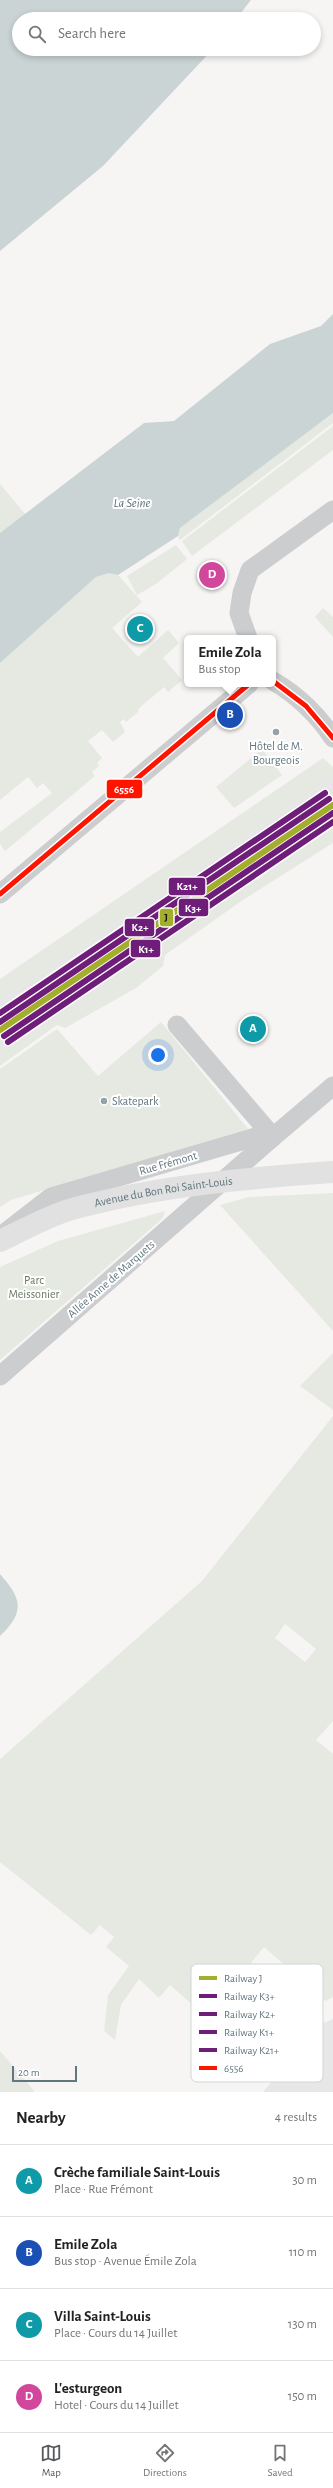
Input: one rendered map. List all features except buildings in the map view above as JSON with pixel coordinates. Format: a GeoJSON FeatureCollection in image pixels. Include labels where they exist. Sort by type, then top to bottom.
{"type":"FeatureCollection","features":[{"type":"Feature","properties":{"kind":"main road","name":"Avenue du Bon Roi Saint-Louis"},"geometry":{"type":"LineString","coordinates":[[0,1241],[71,1209],[143,1193],[222,1182],[333,1172]]}},
{"type":"Feature","properties":{"kind":"street"},"geometry":{"type":"LineString","coordinates":[[247,635],[239,613],[242,593],[250,570],[333,510]]}},
{"type":"Feature","properties":{"kind":"street"},"geometry":{"type":"LineString","coordinates":[[276,683],[285,688],[325,726],[333,738]]}},
{"type":"Feature","properties":{"kind":"street"},"geometry":{"type":"LineString","coordinates":[[0,894],[245,687]]}},
{"type":"Feature","properties":{"kind":"street"},"geometry":{"type":"LineString","coordinates":[[177,1024],[273,1137],[333,1086]]}},
{"type":"Feature","properties":{"kind":"street","name":"Rue Frémont"},"geometry":{"type":"LineString","coordinates":[[0,1236],[51,1197],[255,1137],[273,1137]]}},
{"type":"Feature","properties":{"kind":"street","name":"Allée Anne de Marquets"},"geometry":{"type":"LineString","coordinates":[[0,1376],[273,1137]]}},
{"type":"Feature","properties":{"kind":"shaded area"},"geometry":{"type":"Polygon","coordinates":[[[333,778],[333,819],[0,1050],[0,1001],[333,778]]]}},
{"type":"Feature","properties":{"kind":"shaded area"},"geometry":{"type":"Polygon","coordinates":[[[333,2019],[333,2092],[263,2092],[271,2082],[323,2082],[323,2023],[333,2019]]]}},
{"type":"Feature","properties":{"kind":"green space"},"geometry":{"type":"Polygon","coordinates":[[[333,413],[333,423],[180,540],[178,536],[180,528],[333,413]]]}},
{"type":"Feature","properties":{"kind":"green space"},"geometry":{"type":"Polygon","coordinates":[[[333,426],[333,450],[192,556],[182,541],[333,426]]]}},
{"type":"Feature","properties":{"kind":"green space"},"geometry":{"type":"Polygon","coordinates":[[[0,484],[26,515],[0,533],[0,484]]]}},
{"type":"Feature","properties":{"kind":"green space"},"geometry":{"type":"Polygon","coordinates":[[[176,545],[187,559],[156,584],[137,595],[127,576],[176,545]]]}},
{"type":"Feature","properties":{"kind":"green space"},"geometry":{"type":"Polygon","coordinates":[[[109,573],[118,575],[142,602],[112,628],[138,657],[168,630],[179,643],[163,658],[182,680],[168,692],[164,687],[138,709],[139,711],[126,722],[124,719],[120,722],[125,732],[113,742],[102,730],[88,741],[102,758],[97,763],[99,766],[92,772],[95,776],[5,851],[0,844],[0,832],[52,793],[43,783],[37,788],[28,777],[0,800],[0,663],[96,577],[109,573]]]}},
{"type":"Feature","properties":{"kind":"green space"},"geometry":{"type":"Polygon","coordinates":[[[323,608],[333,617],[333,637],[315,617],[323,608]]]}},
{"type":"Feature","properties":{"kind":"green space"},"geometry":{"type":"Polygon","coordinates":[[[262,749],[282,775],[234,808],[216,787],[262,749]]]}},
{"type":"Feature","properties":{"kind":"green space"},"geometry":{"type":"Polygon","coordinates":[[[323,758],[333,767],[333,778],[0,1001],[0,979],[323,758]]]}},
{"type":"Feature","properties":{"kind":"green space"},"geometry":{"type":"Polygon","coordinates":[[[333,819],[333,843],[240,902],[165,955],[163,966],[136,988],[65,1028],[57,1025],[0,1066],[0,1050],[333,819]]]}},
{"type":"Feature","properties":{"kind":"green space"},"geometry":{"type":"Polygon","coordinates":[[[161,1022],[248,1129],[11,1200],[0,1207],[0,1069],[57,1029],[98,1076],[161,1022]]]}},
{"type":"Feature","properties":{"kind":"green space"},"geometry":{"type":"Polygon","coordinates":[[[333,1193],[333,1331],[220,1205],[249,1197],[333,1193]]]}},
{"type":"Feature","properties":{"kind":"green space","name":"Parc Meissonier"},"geometry":{"type":"Polygon","coordinates":[[[165,1211],[163,1218],[0,1360],[0,1267],[58,1241],[165,1211]]]}},
{"type":"Feature","properties":{"kind":"green space"},"geometry":{"type":"Polygon","coordinates":[[[333,1353],[333,1410],[300,1386],[333,1353]]]}},
{"type":"Feature","properties":{"kind":"green space"},"geometry":{"type":"Polygon","coordinates":[[[333,1416],[333,1721],[316,1740],[333,1754],[333,1997],[326,2001],[323,1998],[323,1964],[284,1964],[264,1947],[251,1963],[252,1964],[191,1964],[191,2003],[170,1985],[159,1998],[139,1979],[121,2005],[115,2040],[104,2031],[108,1995],[129,1966],[106,1947],[114,1937],[100,1925],[91,1935],[0,1862],[0,1759],[202,1581],[333,1416]],[[285,1624],[275,1638],[305,1662],[316,1649],[285,1624]]]}},
{"type":"Feature","properties":{"kind":"green space"},"geometry":{"type":"Polygon","coordinates":[[[0,2051],[35,2092],[0,2092],[0,2051]]]}},
{"type":"Feature","properties":{"kind":"water"},"geometry":{"type":"Polygon","coordinates":[[[0,0],[251,0],[242,12],[12,12],[12,56],[206,56],[103,166],[0,251],[0,0]]]}},
{"type":"Feature","properties":{"kind":"water","name":"La Seine"},"geometry":{"type":"Polygon","coordinates":[[[333,314],[333,413],[180,528],[178,536],[118,575],[109,573],[96,577],[0,663],[0,533],[144,423],[174,421],[270,344],[321,326],[333,314]]]}},
{"type":"Feature","properties":{"kind":"water"},"geometry":{"type":"Polygon","coordinates":[[[0,1574],[13,1590],[18,1605],[14,1619],[0,1636],[0,1574]]]}},
{"type":"Feature","properties":{"kind":"rail line","name":"K21+"},"geometry":{"type":"LineString","coordinates":[[0,1013],[325,793]]}},
{"type":"Feature","properties":{"kind":"rail line","name":"K2+"},"geometry":{"type":"LineString","coordinates":[[0,1022],[329,799]]}},
{"type":"Feature","properties":{"kind":"rail line","name":"J"},"geometry":{"type":"LineString","coordinates":[[0,1030],[333,805]]}},
{"type":"Feature","properties":{"kind":"rail line","name":"K3+"},"geometry":{"type":"LineString","coordinates":[[4,1036],[333,813]]}},
{"type":"Feature","properties":{"kind":"rail line","name":"K1+"},"geometry":{"type":"LineString","coordinates":[[8,1042],[333,822]]}},
{"type":"Feature","properties":{"kind":"transit line","name":"6556"},"geometry":{"type":"LineString","coordinates":[[276,683],[306,706],[333,738]]}},
{"type":"Feature","properties":{"kind":"transit line","name":"6556"},"geometry":{"type":"LineString","coordinates":[[0,894],[245,687]]}},
{"type":"Feature","properties":{"kind":"place","name":"L'esturgeon"},"geometry":{"type":"Point","coordinates":[212,575]}},
{"type":"Feature","properties":{"kind":"place","name":"Villa Saint-Louis"},"geometry":{"type":"Point","coordinates":[140,629]}},
{"type":"Feature","properties":{"kind":"place","name":"Emile Zola"},"geometry":{"type":"Point","coordinates":[230,715]}},
{"type":"Feature","properties":{"kind":"place","name":"Hôtel de M. Bourgeois"},"geometry":{"type":"Point","coordinates":[276,732]}},
{"type":"Feature","properties":{"kind":"place","name":"Crèche familiale Saint-Louis"},"geometry":{"type":"Point","coordinates":[253,1029]}},
{"type":"Feature","properties":{"kind":"place","name":"Skatepark"},"geometry":{"type":"Point","coordinates":[104,1101]}}]}
